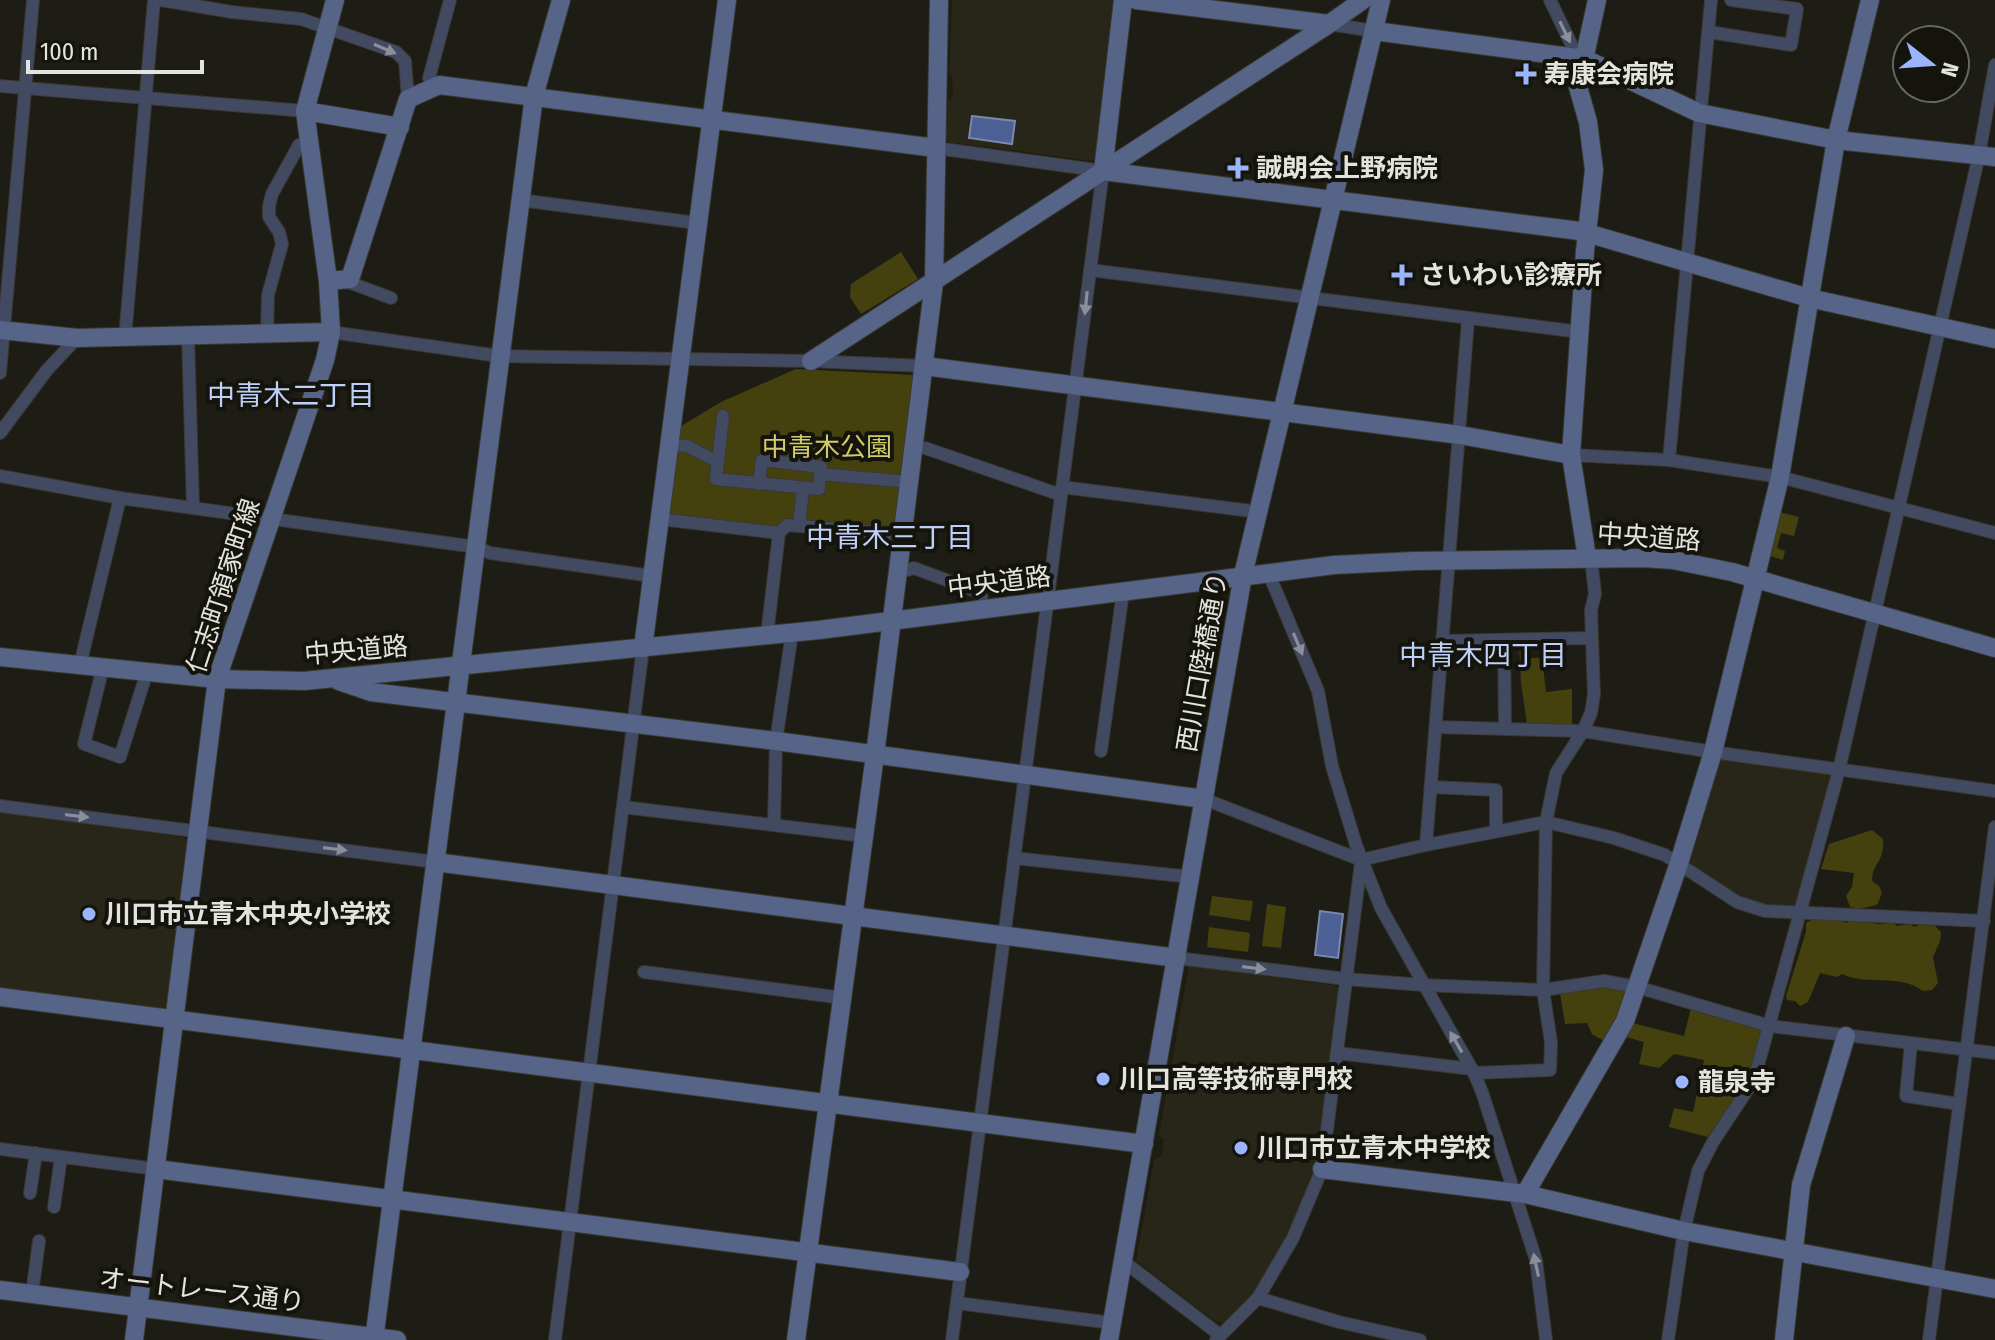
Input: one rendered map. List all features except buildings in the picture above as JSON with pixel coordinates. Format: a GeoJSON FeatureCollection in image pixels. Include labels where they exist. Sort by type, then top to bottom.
{"type":"FeatureCollection","features":[{"type":"Feature","properties":{"kind":"street"},"geometry":{"type":"LineString","coordinates":[[0,373],[33,0]]}},
{"type":"Feature","properties":{"kind":"street"},"geometry":{"type":"LineString","coordinates":[[125,338],[154,0]]}},
{"type":"Feature","properties":{"kind":"street"},"geometry":{"type":"LineString","coordinates":[[161,0],[301,19],[396,52],[405,61],[408,99],[350,279],[351,283],[391,298]]}},
{"type":"Feature","properties":{"kind":"street","name":"仁志町領家町線"},"geometry":{"type":"LineString","coordinates":[[134,1340],[217,679],[325,360],[331,332],[328,281],[305,111],[335,0]]}},
{"type":"Feature","properties":{"kind":"street"},"geometry":{"type":"LineString","coordinates":[[433,88],[429,78],[450,0]]}},
{"type":"Feature","properties":{"kind":"street"},"geometry":{"type":"LineString","coordinates":[[374,1338],[534,96],[561,0]]}},
{"type":"Feature","properties":{"kind":"street"},"geometry":{"type":"LineString","coordinates":[[555,1340],[727,0]]}},
{"type":"Feature","properties":{"kind":"street"},"geometry":{"type":"LineString","coordinates":[[796,1340],[875,755],[934,282],[939,0]]}},
{"type":"Feature","properties":{"kind":"street"},"geometry":{"type":"LineString","coordinates":[[952,1340],[1049,602],[1123,0]]}},
{"type":"Feature","properties":{"kind":"street"},"geometry":{"type":"LineString","coordinates":[[1136,0],[1337,13],[1374,31],[1585,59]]}},
{"type":"Feature","properties":{"kind":"street"},"geometry":{"type":"LineString","coordinates":[[811,361],[1103,171],[1337,13],[1363,0]]}},
{"type":"Feature","properties":{"kind":"street","name":"西川口陸橋通り"},"geometry":{"type":"LineString","coordinates":[[1110,1331],[1243,575],[1381,0]]}},
{"type":"Feature","properties":{"kind":"street"},"geometry":{"type":"LineString","coordinates":[[1550,0],[1574,50],[1585,59],[1699,113],[1836,140],[1987,156]]}},
{"type":"Feature","properties":{"kind":"street"},"geometry":{"type":"LineString","coordinates":[[1337,1053],[1473,1071],[1550,1070],[1551,1042],[1543,990],[1546,822],[1556,773],[1583,731],[1591,713],[1594,694],[1591,610],[1595,594],[1571,455],[1594,170],[1588,122],[1578,87],[1597,0]]}},
{"type":"Feature","properties":{"kind":"street"},"geometry":{"type":"LineString","coordinates":[[1669,460],[1711,0]]}},
{"type":"Feature","properties":{"kind":"street"},"geometry":{"type":"LineString","coordinates":[[1709,32],[1791,45],[1797,9],[1731,0]]}},
{"type":"Feature","properties":{"kind":"street"},"geometry":{"type":"LineString","coordinates":[[1520,1193],[1611,1050],[1625,1021],[1713,752],[1780,477],[1836,140],[1870,0]]}},
{"type":"Feature","properties":{"kind":"street"},"geometry":{"type":"LineString","coordinates":[[1668,1340],[1684,1231],[1698,1171],[1713,1142],[1754,1080],[1839,770],[1939,327],[1987,156],[1995,65]]}},
{"type":"Feature","properties":{"kind":"street"},"geometry":{"type":"LineString","coordinates":[[408,99],[439,85],[1588,233],[1809,298],[1995,339]]}},
{"type":"Feature","properties":{"kind":"street"},"geometry":{"type":"LineString","coordinates":[[0,86],[305,111],[400,127]]}},
{"type":"Feature","properties":{"kind":"street"},"geometry":{"type":"LineString","coordinates":[[267,334],[268,295],[282,244],[279,232],[269,217],[272,194],[299,145],[307,142]]}},
{"type":"Feature","properties":{"kind":"street"},"geometry":{"type":"LineString","coordinates":[[520,200],[697,223]]}},
{"type":"Feature","properties":{"kind":"street"},"geometry":{"type":"LineString","coordinates":[[1090,270],[1580,332]]}},
{"type":"Feature","properties":{"kind":"street"},"geometry":{"type":"LineString","coordinates":[[328,281],[350,279]]}},
{"type":"Feature","properties":{"kind":"street"},"geometry":{"type":"LineString","coordinates":[[1426,845],[1468,320]]}},
{"type":"Feature","properties":{"kind":"street"},"geometry":{"type":"LineString","coordinates":[[2,330],[77,338],[331,332],[499,356],[924,366],[1460,435],[1571,455],[1669,460],[1780,477],[1995,533]]}},
{"type":"Feature","properties":{"kind":"street"},"geometry":{"type":"LineString","coordinates":[[188,336],[193,508]]}},
{"type":"Feature","properties":{"kind":"street"},"geometry":{"type":"LineString","coordinates":[[0,433],[47,370],[77,338]]}},
{"type":"Feature","properties":{"kind":"street"},"geometry":{"type":"LineString","coordinates":[[723,416],[716,479],[759,484],[819,489],[821,467],[762,460],[759,484]]}},
{"type":"Feature","properties":{"kind":"street"},"geometry":{"type":"LineString","coordinates":[[669,445],[687,446],[718,462]]}},
{"type":"Feature","properties":{"kind":"street"},"geometry":{"type":"LineString","coordinates":[[925,448],[1061,491],[1259,512]]}},
{"type":"Feature","properties":{"kind":"street"},"geometry":{"type":"LineString","coordinates":[[820,474],[909,482]]}},
{"type":"Feature","properties":{"kind":"street"},"geometry":{"type":"LineString","coordinates":[[0,476],[120,498],[476,547],[490,553],[652,576]]}},
{"type":"Feature","properties":{"kind":"street"},"geometry":{"type":"LineString","coordinates":[[799,526],[803,488]]}},
{"type":"Feature","properties":{"kind":"street"},"geometry":{"type":"LineString","coordinates":[[80,665],[120,498]]}},
{"type":"Feature","properties":{"kind":"street"},"geometry":{"type":"LineString","coordinates":[[660,519],[779,533]]}},
{"type":"Feature","properties":{"kind":"street"},"geometry":{"type":"LineString","coordinates":[[767,635],[779,533],[787,525],[903,534]]}},
{"type":"Feature","properties":{"kind":"street","name":"中央道路"},"geometry":{"type":"LineString","coordinates":[[0,657],[217,679],[268,682],[333,679],[891,622],[1334,565],[1589,558],[1673,560],[1755,578],[1995,648]]}},
{"type":"Feature","properties":{"kind":"street"},"geometry":{"type":"LineString","coordinates":[[897,573],[914,568],[981,593],[982,610]]}},
{"type":"Feature","properties":{"kind":"street"},"geometry":{"type":"LineString","coordinates":[[1268,572],[1318,691],[1332,766],[1361,860],[1381,908],[1473,1071],[1520,1193],[1536,1260],[1546,1340]]}},
{"type":"Feature","properties":{"kind":"street"},"geometry":{"type":"LineString","coordinates":[[1101,751],[1123,592]]}},
{"type":"Feature","properties":{"kind":"street"},"geometry":{"type":"LineString","coordinates":[[774,825],[776,741],[792,633]]}},
{"type":"Feature","properties":{"kind":"street"},"geometry":{"type":"LineString","coordinates":[[1442,641],[1592,638]]}},
{"type":"Feature","properties":{"kind":"street"},"geometry":{"type":"LineString","coordinates":[[1504,640],[1505,729]]}},
{"type":"Feature","properties":{"kind":"street"},"geometry":{"type":"LineString","coordinates":[[103,667],[84,744],[120,757],[147,672]]}},
{"type":"Feature","properties":{"kind":"street"},"geometry":{"type":"LineString","coordinates":[[333,679],[371,692],[776,741],[1204,799],[1361,860],[1546,822],[1614,838],[1665,855],[1737,902],[1765,911],[1984,921]]}},
{"type":"Feature","properties":{"kind":"street"},"geometry":{"type":"LineString","coordinates":[[1436,727],[1583,731],[1995,791]]}},
{"type":"Feature","properties":{"kind":"street"},"geometry":{"type":"LineString","coordinates":[[1431,787],[1496,790],[1496,831]]}},
{"type":"Feature","properties":{"kind":"street"},"geometry":{"type":"LineString","coordinates":[[0,806],[1346,979],[1543,990],[1604,981],[1637,987],[1770,1026],[1995,1053]]}},
{"type":"Feature","properties":{"kind":"street"},"geometry":{"type":"LineString","coordinates":[[623,807],[864,836]]}},
{"type":"Feature","properties":{"kind":"street"},"geometry":{"type":"LineString","coordinates":[[1929,1340],[1995,827]]}},
{"type":"Feature","properties":{"kind":"street"},"geometry":{"type":"LineString","coordinates":[[1014,858],[1191,877]]}},
{"type":"Feature","properties":{"kind":"street"},"geometry":{"type":"LineString","coordinates":[[1123,1261],[1218,1338],[1258,1298],[1293,1238],[1322,1169],[1361,860]]}},
{"type":"Feature","properties":{"kind":"street"},"geometry":{"type":"LineString","coordinates":[[644,972],[843,998]]}},
{"type":"Feature","properties":{"kind":"street"},"geometry":{"type":"LineString","coordinates":[[0,997],[1144,1144]]}},
{"type":"Feature","properties":{"kind":"street"},"geometry":{"type":"LineString","coordinates":[[1784,1340],[1801,1185],[1846,1036]]}},
{"type":"Feature","properties":{"kind":"street"},"geometry":{"type":"LineString","coordinates":[[1911,1043],[1906,1096],[1959,1104]]}},
{"type":"Feature","properties":{"kind":"street"},"geometry":{"type":"LineString","coordinates":[[0,1149],[960,1272]]}},
{"type":"Feature","properties":{"kind":"street"},"geometry":{"type":"LineString","coordinates":[[30,1193],[36,1153]]}},
{"type":"Feature","properties":{"kind":"street"},"geometry":{"type":"LineString","coordinates":[[54,1207],[61,1157]]}},
{"type":"Feature","properties":{"kind":"street"},"geometry":{"type":"LineString","coordinates":[[1322,1169],[1520,1193],[1684,1231],[1995,1289]]}},
{"type":"Feature","properties":{"kind":"street"},"geometry":{"type":"LineString","coordinates":[[32,1294],[39,1241]]}},
{"type":"Feature","properties":{"kind":"street","name":"オートレース通り"},"geometry":{"type":"LineString","coordinates":[[0,1290],[397,1340]]}},
{"type":"Feature","properties":{"kind":"street"},"geometry":{"type":"LineString","coordinates":[[1258,1298],[1339,1322],[1420,1340]]}},
{"type":"Feature","properties":{"kind":"street"},"geometry":{"type":"LineString","coordinates":[[957,1303],[1110,1331]]}},
{"type":"Feature","properties":{"kind":"shaded area"},"geometry":{"type":"Polygon","coordinates":[[[952,0],[1119,0],[1099,157],[1093,161],[949,142],[946,138],[948,101],[953,97],[949,72],[952,0]]]}},
{"type":"Feature","properties":{"kind":"shaded area"},"geometry":{"type":"Polygon","coordinates":[[[1722,759],[1827,773],[1831,777],[1797,903],[1791,907],[1764,904],[1736,895],[1690,863],[1688,858],[1718,761],[1722,759]]]}},
{"type":"Feature","properties":{"kind":"shaded area","name":"川口市立青木中央小学校"},"geometry":{"type":"Polygon","coordinates":[[[0,812],[184,837],[187,840],[167,1005],[163,1009],[0,988],[0,812]]]}},
{"type":"Feature","properties":{"kind":"shaded area","name":"川口市立青木中学校"},"geometry":{"type":"Polygon","coordinates":[[[1189,965],[1336,986],[1340,990],[1317,1164],[1286,1239],[1266,1275],[1253,1294],[1225,1323],[1216,1322],[1136,1261],[1154,1160],[1161,1156],[1164,1140],[1159,1135],[1189,965]]]}},
{"type":"Feature","properties":{"kind":"green space"},"geometry":{"type":"Polygon","coordinates":[[[901,252],[918,279],[861,314],[850,297],[851,284],[901,252]]]}},
{"type":"Feature","properties":{"kind":"green space","name":"中青木公園"},"geometry":{"type":"Polygon","coordinates":[[[796,369],[914,375],[895,526],[890,529],[785,520],[775,528],[671,516],[666,512],[678,428],[721,402],[796,369]]]}},
{"type":"Feature","properties":{"kind":"green space"},"geometry":{"type":"Polygon","coordinates":[[[1779,512],[1799,517],[1794,536],[1781,533],[1777,548],[1785,551],[1783,560],[1767,555],[1779,512]]]}},
{"type":"Feature","properties":{"kind":"green space"},"geometry":{"type":"Polygon","coordinates":[[[1530,642],[1531,658],[1542,658],[1546,692],[1572,689],[1572,727],[1527,724],[1519,643],[1530,642]]]}},
{"type":"Feature","properties":{"kind":"green space"},"geometry":{"type":"Polygon","coordinates":[[[1872,830],[1883,839],[1882,853],[1872,881],[1882,893],[1877,905],[1859,909],[1850,907],[1846,896],[1852,887],[1854,873],[1821,869],[1829,844],[1872,830]]]}},
{"type":"Feature","properties":{"kind":"green space"},"geometry":{"type":"Polygon","coordinates":[[[1212,896],[1253,901],[1250,921],[1209,915],[1212,896]]]}},
{"type":"Feature","properties":{"kind":"green space"},"geometry":{"type":"Polygon","coordinates":[[[1267,904],[1286,907],[1281,948],[1262,946],[1267,904]]]}},
{"type":"Feature","properties":{"kind":"green space"},"geometry":{"type":"Polygon","coordinates":[[[1813,919],[1846,923],[1857,920],[1880,924],[1892,922],[1897,926],[1910,924],[1914,927],[1934,925],[1941,932],[1933,957],[1938,983],[1932,990],[1923,991],[1904,982],[1820,973],[1808,1002],[1800,1006],[1795,1001],[1787,1000],[1806,923],[1813,919]]]}},
{"type":"Feature","properties":{"kind":"green space"},"geometry":{"type":"Polygon","coordinates":[[[1209,927],[1250,933],[1248,952],[1207,947],[1209,927]]]}},
{"type":"Feature","properties":{"kind":"green space"},"geometry":{"type":"Polygon","coordinates":[[[1609,985],[1626,990],[1627,994],[1606,1042],[1592,1034],[1587,1023],[1565,1024],[1560,993],[1609,985]]]}},
{"type":"Feature","properties":{"kind":"green space"},"geometry":{"type":"Polygon","coordinates":[[[1691,1008],[1761,1029],[1762,1034],[1747,1082],[1708,1137],[1669,1127],[1674,1108],[1693,1112],[1704,1060],[1674,1054],[1659,1068],[1639,1064],[1644,1042],[1626,1037],[1632,1023],[1684,1036],[1691,1008]]]}},
{"type":"Feature","properties":{"kind":"water"},"geometry":{"type":"Polygon","coordinates":[[[972,116],[1015,121],[1012,144],[969,138],[972,116]]]}},
{"type":"Feature","properties":{"kind":"water"},"geometry":{"type":"Polygon","coordinates":[[[1320,911],[1343,914],[1338,958],[1315,955],[1320,911]]]}},
{"type":"Feature","properties":{"kind":"place","name":"寿康会病院"},"geometry":{"type":"Point","coordinates":[1526,74]}},
{"type":"Feature","properties":{"kind":"place","name":"誠朗会上野病院"},"geometry":{"type":"Point","coordinates":[1238,168]}},
{"type":"Feature","properties":{"kind":"place","name":"さいわい診療所"},"geometry":{"type":"Point","coordinates":[1402,275]}},
{"type":"Feature","properties":{"kind":"place","name":"川口市立青木中央小学校"},"geometry":{"type":"Point","coordinates":[89,914]}},
{"type":"Feature","properties":{"kind":"place","name":"川口高等技術専門校"},"geometry":{"type":"Point","coordinates":[1103,1079]}},
{"type":"Feature","properties":{"kind":"place","name":"龍泉寺"},"geometry":{"type":"Point","coordinates":[1682,1082]}},
{"type":"Feature","properties":{"kind":"place","name":"川口市立青木中学校"},"geometry":{"type":"Point","coordinates":[1241,1148]}},
{"type":"Feature","properties":{"kind":"district","name":"中青木二丁目"},"geometry":{"type":"Point","coordinates":[291,395]}},
{"type":"Feature","properties":{"kind":"district","name":"中青木三丁目"},"geometry":{"type":"Point","coordinates":[890,537]}},
{"type":"Feature","properties":{"kind":"district","name":"中青木四丁目"},"geometry":{"type":"Point","coordinates":[1483,655]}}]}
